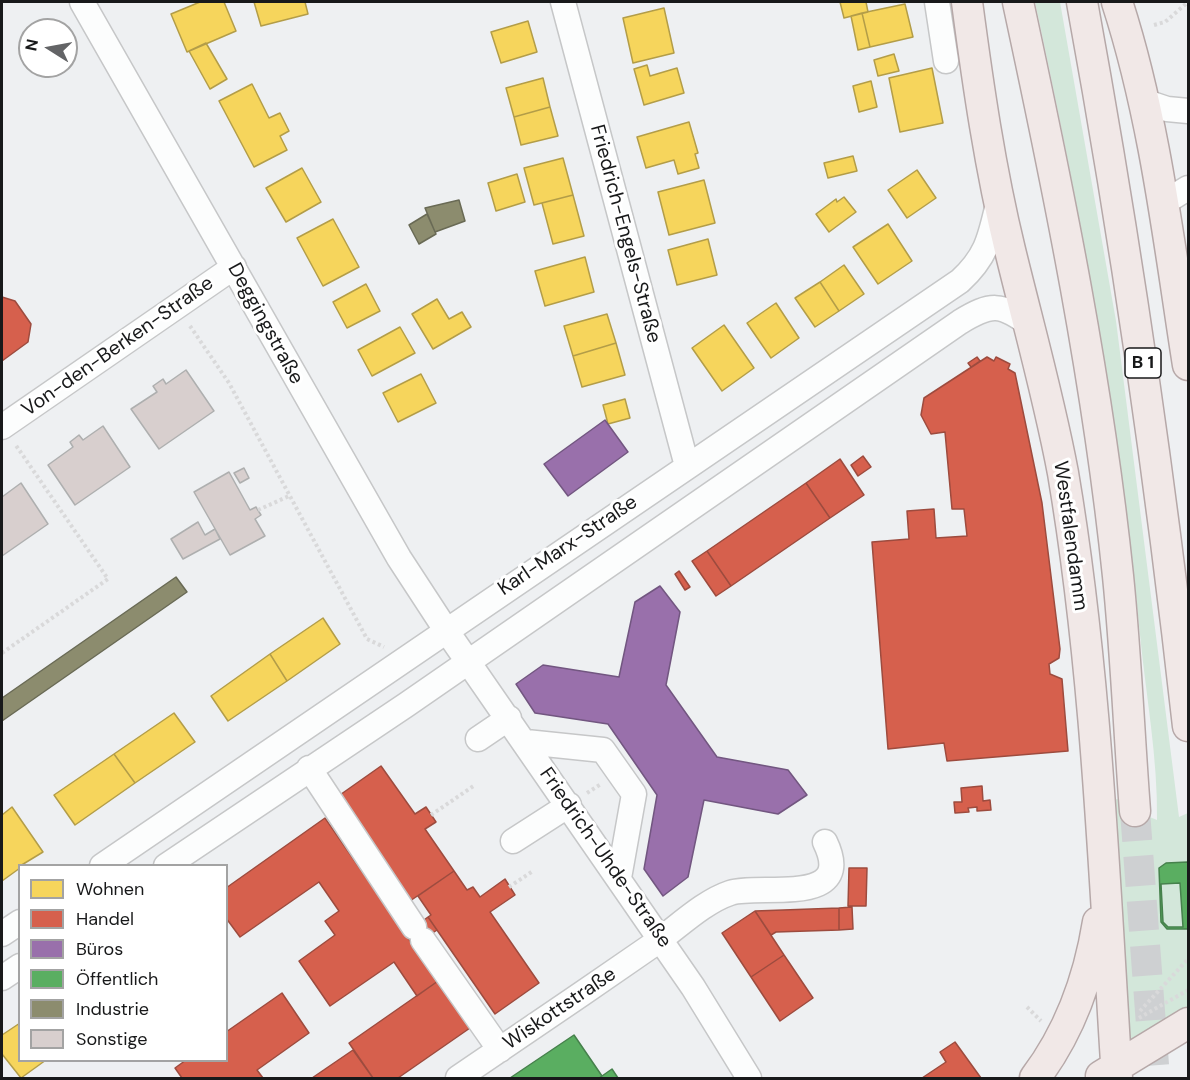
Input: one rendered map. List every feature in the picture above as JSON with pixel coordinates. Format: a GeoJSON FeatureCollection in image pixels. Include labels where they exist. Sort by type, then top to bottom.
{"type":"FeatureCollection","features":[{"type":"Feature","properties":{"kind":"main road","name":"Westfalendamm"},"geometry":{"type":"LineString","coordinates":[[967,2],[999,202],[1051,417],[1071,528],[1086,656],[1105,881],[1110,1074]]}},
{"type":"Feature","properties":{"kind":"main road","name":"Westfalendamm"},"geometry":{"type":"LineString","coordinates":[[1017,2],[1059,192],[1095,402],[1118,577],[1135,811]]}},
{"type":"Feature","properties":{"kind":"main road","name":"B 1"},"geometry":{"type":"LineString","coordinates":[[1082,2],[1142,357],[1167,538],[1188,726]]}},
{"type":"Feature","properties":{"kind":"main road"},"geometry":{"type":"LineString","coordinates":[[1117,2],[1131,45],[1143,101],[1188,365]]}},
{"type":"Feature","properties":{"kind":"main road"},"geometry":{"type":"LineString","coordinates":[[1035,1078],[1049,1058],[1077,1003],[1096,937],[1105,881]]}},
{"type":"Feature","properties":{"kind":"main road"},"geometry":{"type":"LineString","coordinates":[[1110,1074],[1188,1023]]}},
{"type":"Feature","properties":{"kind":"street","name":"Deggingstraße"},"geometry":{"type":"LineString","coordinates":[[82,2],[370,510],[456,645]]}},
{"type":"Feature","properties":{"kind":"street","name":"Friedrich-Engels-Straße"},"geometry":{"type":"LineString","coordinates":[[563,2],[687,466]]}},
{"type":"Feature","properties":{"kind":"street"},"geometry":{"type":"LineString","coordinates":[[937,2],[946,61]]}},
{"type":"Feature","properties":{"kind":"street"},"geometry":{"type":"LineString","coordinates":[[1143,101],[1167,109],[1188,111]]}},
{"type":"Feature","properties":{"kind":"street"},"geometry":{"type":"LineString","coordinates":[[1162,204],[1188,188]]}},
{"type":"Feature","properties":{"kind":"street","name":"Karl-Marx-Straße"},"geometry":{"type":"LineString","coordinates":[[171,864],[309,768],[456,645],[687,466],[960,281],[977,265],[987,248],[999,202]]}},
{"type":"Feature","properties":{"kind":"street","name":"Von-den-Berken-Straße"},"geometry":{"type":"LineString","coordinates":[[2,427],[234,267]]}},
{"type":"Feature","properties":{"kind":"street"},"geometry":{"type":"LineString","coordinates":[[960,281],[976,312]]}},
{"type":"Feature","properties":{"kind":"street","name":"Karl-Marx-Straße"},"geometry":{"type":"LineString","coordinates":[[105,864],[407,657],[456,645],[976,312],[995,306],[1008,309],[1030,326]]}},
{"type":"Feature","properties":{"kind":"street","name":"Friedrich-Uhde-Straße"},"geometry":{"type":"LineString","coordinates":[[456,645],[661,939],[749,1078]]}},
{"type":"Feature","properties":{"kind":"street"},"geometry":{"type":"LineString","coordinates":[[478,740],[509,718]]}},
{"type":"Feature","properties":{"kind":"street"},"geometry":{"type":"LineString","coordinates":[[525,742],[603,750],[634,794],[619,878]]}},
{"type":"Feature","properties":{"kind":"street"},"geometry":{"type":"LineString","coordinates":[[309,768],[419,934],[500,1050]]}},
{"type":"Feature","properties":{"kind":"street"},"geometry":{"type":"LineString","coordinates":[[513,842],[569,805]]}},
{"type":"Feature","properties":{"kind":"street","name":"Wiskottstraße"},"geometry":{"type":"LineString","coordinates":[[458,1078],[730,893],[813,888],[826,877],[830,869],[831,859],[825,842]]}},
{"type":"Feature","properties":{"kind":"street"},"geometry":{"type":"LineString","coordinates":[[2,934],[18,923]]}},
{"type":"Feature","properties":{"kind":"street"},"geometry":{"type":"LineString","coordinates":[[2,978],[18,967]]}},
{"type":"Feature","properties":{"kind":"path"},"geometry":{"type":"LineString","coordinates":[[1154,25],[1165,22],[1188,2]]}},
{"type":"Feature","properties":{"kind":"path"},"geometry":{"type":"LineString","coordinates":[[177,305],[210,360],[229,383],[366,639],[407,657]]}},
{"type":"Feature","properties":{"kind":"path"},"geometry":{"type":"LineString","coordinates":[[2,427],[108,579],[2,653]]}},
{"type":"Feature","properties":{"kind":"path"},"geometry":{"type":"LineString","coordinates":[[258,510],[289,496]]}},
{"type":"Feature","properties":{"kind":"path"},"geometry":{"type":"LineString","coordinates":[[431,815],[474,785]]}},
{"type":"Feature","properties":{"kind":"path"},"geometry":{"type":"LineString","coordinates":[[509,887],[533,871]]}},
{"type":"Feature","properties":{"kind":"path"},"geometry":{"type":"LineString","coordinates":[[1140,1011],[1188,959]]}},
{"type":"Feature","properties":{"kind":"path"},"geometry":{"type":"LineString","coordinates":[[1133,1021],[1188,990]]}},
{"type":"Feature","properties":{"kind":"path"},"geometry":{"type":"LineString","coordinates":[[1027,1007],[1037,1018]]}},
{"type":"Feature","properties":{"kind":"green space"},"geometry":{"type":"Polygon","coordinates":[[[1035,2],[1060,2],[1116,321],[1179,817],[1188,813],[1188,1006],[1125,1044],[1112,800],[1118,799],[1135,811],[1157,820],[1154,751],[1132,555],[1110,396],[1068,159],[1035,2]]]}},
{"type":"Feature","properties":{"kind":"building: Wohnen"},"geometry":{"type":"Polygon","coordinates":[[[200,2],[224,2],[236,31],[187,52],[171,14],[200,2]]]}},
{"type":"Feature","properties":{"kind":"building: Wohnen"},"geometry":{"type":"Polygon","coordinates":[[[254,2],[305,2],[308,14],[261,26],[254,2]]]}},
{"type":"Feature","properties":{"kind":"building: Wohnen"},"geometry":{"type":"Polygon","coordinates":[[[840,2],[866,2],[868,12],[844,18],[840,2]]]}},
{"type":"Feature","properties":{"kind":"building: Wohnen"},"geometry":{"type":"Polygon","coordinates":[[[905,4],[913,37],[870,47],[862,13],[905,4]]]}},
{"type":"Feature","properties":{"kind":"building: Wohnen"},"geometry":{"type":"Polygon","coordinates":[[[664,8],[674,53],[633,63],[623,18],[664,8]]]}},
{"type":"Feature","properties":{"kind":"building: Wohnen"},"geometry":{"type":"Polygon","coordinates":[[[862,13],[870,47],[858,50],[851,16],[862,13]]]}},
{"type":"Feature","properties":{"kind":"building: Wohnen"},"geometry":{"type":"Polygon","coordinates":[[[528,21],[537,52],[501,63],[491,32],[528,21]]]}},
{"type":"Feature","properties":{"kind":"building: Wohnen"},"geometry":{"type":"Polygon","coordinates":[[[206,43],[227,79],[210,89],[189,51],[206,43]]]}},
{"type":"Feature","properties":{"kind":"building: Wohnen"},"geometry":{"type":"Polygon","coordinates":[[[894,54],[899,71],[878,76],[874,60],[894,54]]]}},
{"type":"Feature","properties":{"kind":"building: Wohnen"},"geometry":{"type":"Polygon","coordinates":[[[647,65],[650,76],[677,68],[684,93],[644,105],[634,69],[647,65]]]}},
{"type":"Feature","properties":{"kind":"building: Wohnen"},"geometry":{"type":"Polygon","coordinates":[[[932,68],[943,123],[900,132],[889,78],[932,68]]]}},
{"type":"Feature","properties":{"kind":"building: Wohnen"},"geometry":{"type":"Polygon","coordinates":[[[543,78],[550,107],[514,117],[506,88],[543,78]]]}},
{"type":"Feature","properties":{"kind":"building: Wohnen"},"geometry":{"type":"Polygon","coordinates":[[[871,81],[877,107],[859,112],[853,86],[871,81]]]}},
{"type":"Feature","properties":{"kind":"building: Wohnen"},"geometry":{"type":"Polygon","coordinates":[[[252,84],[269,118],[280,113],[289,131],[280,136],[287,150],[254,167],[219,101],[252,84]]]}},
{"type":"Feature","properties":{"kind":"building: Wohnen"},"geometry":{"type":"Polygon","coordinates":[[[550,107],[558,136],[521,145],[514,117],[550,107]]]}},
{"type":"Feature","properties":{"kind":"building: Wohnen"},"geometry":{"type":"Polygon","coordinates":[[[689,122],[698,153],[695,154],[699,168],[678,174],[674,160],[646,168],[637,137],[689,122]]]}},
{"type":"Feature","properties":{"kind":"building: Wohnen"},"geometry":{"type":"Polygon","coordinates":[[[853,156],[857,171],[828,178],[824,163],[853,156]]]}},
{"type":"Feature","properties":{"kind":"building: Wohnen"},"geometry":{"type":"Polygon","coordinates":[[[563,158],[573,195],[534,205],[524,168],[563,158]]]}},
{"type":"Feature","properties":{"kind":"building: Wohnen"},"geometry":{"type":"Polygon","coordinates":[[[302,168],[321,202],[286,222],[266,188],[302,168]]]}},
{"type":"Feature","properties":{"kind":"building: Wohnen"},"geometry":{"type":"Polygon","coordinates":[[[917,170],[936,198],[907,218],[888,190],[917,170]]]}},
{"type":"Feature","properties":{"kind":"building: Wohnen"},"geometry":{"type":"Polygon","coordinates":[[[517,174],[525,202],[496,211],[488,183],[517,174]]]}},
{"type":"Feature","properties":{"kind":"building: Wohnen"},"geometry":{"type":"Polygon","coordinates":[[[704,180],[715,223],[669,235],[658,192],[704,180]]]}},
{"type":"Feature","properties":{"kind":"building: Wohnen"},"geometry":{"type":"Polygon","coordinates":[[[573,195],[584,236],[553,244],[542,203],[573,195]]]}},
{"type":"Feature","properties":{"kind":"building: Wohnen"},"geometry":{"type":"Polygon","coordinates":[[[844,197],[856,212],[829,232],[816,214],[836,199],[837,202],[844,197]]]}},
{"type":"Feature","properties":{"kind":"building: Wohnen"},"geometry":{"type":"Polygon","coordinates":[[[333,219],[359,267],[323,286],[297,238],[333,219]]]}},
{"type":"Feature","properties":{"kind":"building: Wohnen"},"geometry":{"type":"Polygon","coordinates":[[[888,224],[912,261],[878,284],[853,247],[888,224]]]}},
{"type":"Feature","properties":{"kind":"building: Wohnen"},"geometry":{"type":"Polygon","coordinates":[[[708,239],[717,275],[677,285],[668,250],[708,239]]]}},
{"type":"Feature","properties":{"kind":"building: Wohnen"},"geometry":{"type":"Polygon","coordinates":[[[585,257],[594,292],[545,306],[535,271],[585,257]]]}},
{"type":"Feature","properties":{"kind":"building: Wohnen"},"geometry":{"type":"Polygon","coordinates":[[[844,265],[864,294],[839,311],[820,282],[844,265]]]}},
{"type":"Feature","properties":{"kind":"building: Wohnen"},"geometry":{"type":"Polygon","coordinates":[[[820,282],[839,311],[815,327],[795,298],[820,282]]]}},
{"type":"Feature","properties":{"kind":"building: Wohnen"},"geometry":{"type":"Polygon","coordinates":[[[366,284],[380,311],[347,328],[333,302],[366,284]]]}},
{"type":"Feature","properties":{"kind":"building: Wohnen"},"geometry":{"type":"Polygon","coordinates":[[[437,299],[449,319],[462,312],[471,327],[433,349],[412,314],[437,299]]]}},
{"type":"Feature","properties":{"kind":"building: Wohnen"},"geometry":{"type":"Polygon","coordinates":[[[776,303],[799,338],[771,358],[747,323],[776,303]]]}},
{"type":"Feature","properties":{"kind":"building: Wohnen"},"geometry":{"type":"Polygon","coordinates":[[[607,314],[616,343],[573,356],[564,326],[607,314]]]}},
{"type":"Feature","properties":{"kind":"building: Wohnen"},"geometry":{"type":"Polygon","coordinates":[[[724,325],[754,368],[722,391],[692,348],[724,325]]]}},
{"type":"Feature","properties":{"kind":"building: Wohnen"},"geometry":{"type":"Polygon","coordinates":[[[400,327],[415,353],[372,376],[358,350],[400,327]]]}},
{"type":"Feature","properties":{"kind":"building: Wohnen"},"geometry":{"type":"Polygon","coordinates":[[[616,343],[625,375],[582,387],[573,356],[616,343]]]}},
{"type":"Feature","properties":{"kind":"building: Wohnen"},"geometry":{"type":"Polygon","coordinates":[[[421,374],[436,403],[398,422],[383,393],[421,374]]]}},
{"type":"Feature","properties":{"kind":"building: Wohnen"},"geometry":{"type":"Polygon","coordinates":[[[625,399],[630,418],[608,424],[603,405],[625,399]]]}},
{"type":"Feature","properties":{"kind":"building: Wohnen"},"geometry":{"type":"Polygon","coordinates":[[[323,618],[340,644],[287,681],[270,654],[323,618]]]}},
{"type":"Feature","properties":{"kind":"building: Wohnen"},"geometry":{"type":"Polygon","coordinates":[[[270,654],[287,681],[228,721],[211,696],[270,654]]]}},
{"type":"Feature","properties":{"kind":"building: Wohnen"},"geometry":{"type":"Polygon","coordinates":[[[174,713],[195,742],[135,783],[114,754],[174,713]]]}},
{"type":"Feature","properties":{"kind":"building: Wohnen"},"geometry":{"type":"Polygon","coordinates":[[[114,754],[135,783],[75,825],[54,795],[114,754]]]}},
{"type":"Feature","properties":{"kind":"building: Wohnen"},"geometry":{"type":"Polygon","coordinates":[[[12,807],[43,852],[23,864],[18,864],[18,869],[2,881],[2,815],[12,807]]]}},
{"type":"Feature","properties":{"kind":"building: Wohnen"},"geometry":{"type":"Polygon","coordinates":[[[18,1024],[18,1062],[43,1062],[21,1078],[2,1054],[2,1035],[18,1024]]]}},
{"type":"Feature","properties":{"kind":"building: Handel"},"geometry":{"type":"Polygon","coordinates":[[[2,297],[15,301],[31,324],[28,342],[2,361],[2,297]]]}},
{"type":"Feature","properties":{"kind":"building: Handel"},"geometry":{"type":"Polygon","coordinates":[[[977,357],[980,361],[971,367],[968,363],[977,357]]]}},
{"type":"Feature","properties":{"kind":"building: Handel"},"geometry":{"type":"Polygon","coordinates":[[[987,357],[994,361],[996,357],[1010,364],[1008,369],[1015,373],[1042,503],[1060,649],[1059,658],[1049,664],[1050,674],[1062,679],[1068,751],[947,761],[944,743],[888,749],[872,542],[909,539],[907,511],[934,509],[936,538],[967,536],[964,509],[952,509],[945,432],[931,434],[921,415],[924,398],[987,357]]]}},
{"type":"Feature","properties":{"kind":"building: Handel"},"geometry":{"type":"Polygon","coordinates":[[[863,456],[871,467],[858,476],[851,465],[863,456]]]}},
{"type":"Feature","properties":{"kind":"building: Handel"},"geometry":{"type":"Polygon","coordinates":[[[840,459],[864,495],[830,518],[806,483],[840,459]]]}},
{"type":"Feature","properties":{"kind":"building: Handel"},"geometry":{"type":"Polygon","coordinates":[[[806,483],[830,518],[731,586],[707,551],[806,483]]]}},
{"type":"Feature","properties":{"kind":"building: Handel"},"geometry":{"type":"Polygon","coordinates":[[[707,551],[731,586],[716,596],[692,561],[707,551]]]}},
{"type":"Feature","properties":{"kind":"building: Handel"},"geometry":{"type":"Polygon","coordinates":[[[679,571],[690,587],[685,590],[675,574],[679,571]]]}},
{"type":"Feature","properties":{"kind":"building: Handel"},"geometry":{"type":"Polygon","coordinates":[[[381,766],[415,814],[426,807],[436,822],[425,829],[454,871],[410,901],[337,797],[381,766]]]}},
{"type":"Feature","properties":{"kind":"building: Handel"},"geometry":{"type":"Polygon","coordinates":[[[982,786],[983,801],[990,800],[991,810],[977,811],[977,807],[968,808],[969,812],[955,813],[954,802],[962,802],[961,788],[982,786]]]}},
{"type":"Feature","properties":{"kind":"building: Handel"},"geometry":{"type":"Polygon","coordinates":[[[325,818],[438,981],[417,996],[394,962],[330,1006],[299,961],[335,935],[325,921],[339,911],[319,882],[240,937],[228,921],[228,887],[325,818]]]}},
{"type":"Feature","properties":{"kind":"building: Handel"},"geometry":{"type":"Polygon","coordinates":[[[849,868],[867,868],[866,906],[848,906],[849,868]]]}},
{"type":"Feature","properties":{"kind":"building: Handel"},"geometry":{"type":"Polygon","coordinates":[[[454,871],[467,890],[473,887],[480,897],[505,879],[515,895],[490,912],[539,983],[495,1014],[428,917],[431,915],[418,896],[454,871]]]}},
{"type":"Feature","properties":{"kind":"building: Handel"},"geometry":{"type":"Polygon","coordinates":[[[852,907],[853,929],[839,930],[839,908],[852,907]]]}},
{"type":"Feature","properties":{"kind":"building: Handel"},"geometry":{"type":"Polygon","coordinates":[[[839,908],[839,930],[776,932],[771,935],[755,911],[839,908]]]}},
{"type":"Feature","properties":{"kind":"building: Handel"},"geometry":{"type":"Polygon","coordinates":[[[755,911],[784,955],[751,977],[722,933],[755,911]]]}},
{"type":"Feature","properties":{"kind":"building: Handel"},"geometry":{"type":"Polygon","coordinates":[[[428,917],[437,930],[414,946],[405,934],[428,917]]]}},
{"type":"Feature","properties":{"kind":"building: Handel"},"geometry":{"type":"Polygon","coordinates":[[[784,955],[813,998],[780,1021],[751,977],[784,955]]]}},
{"type":"Feature","properties":{"kind":"building: Handel"},"geometry":{"type":"Polygon","coordinates":[[[438,981],[470,1028],[398,1078],[373,1078],[349,1043],[438,981]]]}},
{"type":"Feature","properties":{"kind":"building: Handel"},"geometry":{"type":"Polygon","coordinates":[[[282,993],[309,1033],[257,1070],[263,1078],[182,1078],[175,1068],[183,1062],[228,1062],[228,1031],[282,993]]]}},
{"type":"Feature","properties":{"kind":"building: Handel"},"geometry":{"type":"Polygon","coordinates":[[[955,1042],[981,1078],[922,1078],[946,1062],[940,1052],[955,1042]]]}},
{"type":"Feature","properties":{"kind":"building: Handel"},"geometry":{"type":"Polygon","coordinates":[[[353,1050],[373,1078],[312,1078],[353,1050]]]}},
{"type":"Feature","properties":{"kind":"building: Büros"},"geometry":{"type":"Polygon","coordinates":[[[605,420],[628,452],[568,496],[544,464],[605,420]]]}},
{"type":"Feature","properties":{"kind":"building: Büros"},"geometry":{"type":"Polygon","coordinates":[[[660,586],[680,612],[666,685],[717,757],[788,770],[807,795],[778,814],[704,800],[688,877],[663,896],[644,869],[657,795],[608,724],[535,713],[516,684],[543,665],[619,677],[635,602],[660,586]]]}},
{"type":"Feature","properties":{"kind":"building: Öffentlich"},"geometry":{"type":"Polygon","coordinates":[[[1188,862],[1188,929],[1167,929],[1161,922],[1159,868],[1166,863],[1188,862]],[[1180,883],[1161,884],[1163,922],[1168,927],[1183,927],[1180,883]]]}},
{"type":"Feature","properties":{"kind":"building: Öffentlich"},"geometry":{"type":"Polygon","coordinates":[[[574,1035],[602,1076],[599,1078],[510,1078],[574,1035]]]}},
{"type":"Feature","properties":{"kind":"building: Öffentlich"},"geometry":{"type":"Polygon","coordinates":[[[612,1069],[618,1078],[599,1078],[602,1076],[612,1069]]]}},
{"type":"Feature","properties":{"kind":"building: Industrie"},"geometry":{"type":"Polygon","coordinates":[[[459,200],[465,221],[435,232],[425,208],[459,200]]]}},
{"type":"Feature","properties":{"kind":"building: Industrie"},"geometry":{"type":"Polygon","coordinates":[[[427,214],[436,234],[419,244],[409,225],[427,214]]]}},
{"type":"Feature","properties":{"kind":"building: Industrie"},"geometry":{"type":"Polygon","coordinates":[[[176,577],[187,592],[2,721],[2,698],[176,577]]]}},
{"type":"Feature","properties":{"kind":"building: Sonstige"},"geometry":{"type":"Polygon","coordinates":[[[186,370],[214,411],[159,449],[131,409],[157,392],[153,386],[163,379],[166,384],[186,370]]]}},
{"type":"Feature","properties":{"kind":"building: Sonstige"},"geometry":{"type":"Polygon","coordinates":[[[103,426],[130,467],[75,505],[48,465],[73,447],[70,442],[79,435],[83,440],[103,426]]]}},
{"type":"Feature","properties":{"kind":"building: Sonstige"},"geometry":{"type":"Polygon","coordinates":[[[244,468],[249,478],[240,483],[234,473],[244,468]]]}},
{"type":"Feature","properties":{"kind":"building: Sonstige"},"geometry":{"type":"Polygon","coordinates":[[[229,472],[250,510],[256,507],[261,515],[255,519],[265,536],[230,555],[194,492],[229,472]]]}},
{"type":"Feature","properties":{"kind":"building: Sonstige"},"geometry":{"type":"Polygon","coordinates":[[[21,483],[48,524],[2,556],[2,497],[21,483]]]}},
{"type":"Feature","properties":{"kind":"building: Sonstige"},"geometry":{"type":"Polygon","coordinates":[[[198,522],[205,535],[215,529],[220,539],[183,559],[171,539],[198,522]]]}},
{"type":"Feature","properties":{"kind":"tunnel"},"geometry":{"type":"LineString","coordinates":[[1135,811],[1155,1078]]}}]}
